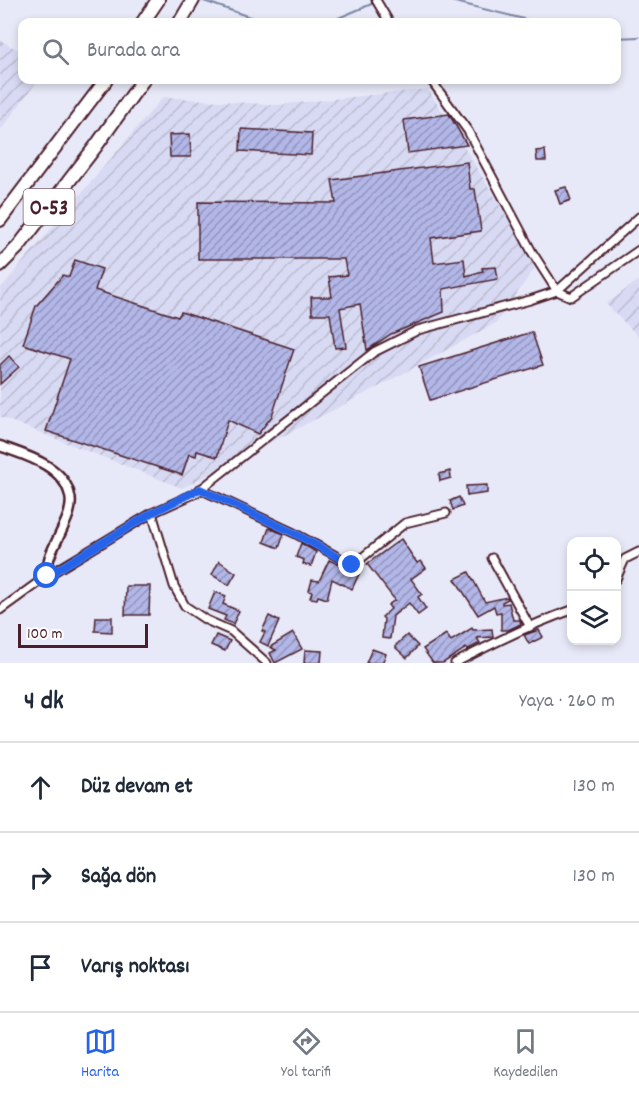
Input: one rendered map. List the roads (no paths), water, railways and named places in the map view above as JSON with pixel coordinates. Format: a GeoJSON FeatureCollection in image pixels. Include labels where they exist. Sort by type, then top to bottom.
{"type":"FeatureCollection","features":[{"type":"Feature","properties":{"kind":"highway"},"geometry":{"type":"LineString","coordinates":[[146,18],[158,0]]}},
{"type":"Feature","properties":{"kind":"highway"},"geometry":{"type":"LineString","coordinates":[[182,18],[193,0]]}},
{"type":"Feature","properties":{"kind":"highway","name":"O-53"},"geometry":{"type":"LineString","coordinates":[[0,220],[103,84]]}},
{"type":"Feature","properties":{"kind":"highway","name":"O-53"},"geometry":{"type":"LineString","coordinates":[[0,265],[18,247],[96,146],[140,84]]}},
{"type":"Feature","properties":{"kind":"street"},"geometry":{"type":"LineString","coordinates":[[376,0],[387,18]]}},
{"type":"Feature","properties":{"kind":"street"},"geometry":{"type":"LineString","coordinates":[[434,84],[468,131],[532,252],[557,291],[571,297],[639,250]]}},
{"type":"Feature","properties":{"kind":"street"},"geometry":{"type":"LineString","coordinates":[[0,610],[47,576],[152,513],[200,489],[374,352],[418,330],[557,291],[639,217]]}},
{"type":"Feature","properties":{"kind":"street"},"geometry":{"type":"LineString","coordinates":[[0,446],[48,466],[58,475],[70,495],[68,517],[47,561],[47,576]]}},
{"type":"Feature","properties":{"kind":"street"},"geometry":{"type":"LineString","coordinates":[[200,489],[294,533],[352,565],[405,523],[446,513]]}},
{"type":"Feature","properties":{"kind":"street"},"geometry":{"type":"LineString","coordinates":[[152,513],[174,586],[185,606],[206,620],[231,631],[267,663]]}},
{"type":"Feature","properties":{"kind":"street"},"geometry":{"type":"LineString","coordinates":[[621,568],[625,559],[639,552]]}},
{"type":"Feature","properties":{"kind":"street"},"geometry":{"type":"LineString","coordinates":[[492,558],[530,627]]}},
{"type":"Feature","properties":{"kind":"street"},"geometry":{"type":"LineString","coordinates":[[455,663],[504,637],[567,612]]}},
{"type":"Feature","properties":{"kind":"waterway"},"geometry":{"type":"LineString","coordinates":[[201,0],[253,18]]}},
{"type":"Feature","properties":{"kind":"waterway"},"geometry":{"type":"LineString","coordinates":[[338,18],[381,0]]}},
{"type":"Feature","properties":{"kind":"waterway"},"geometry":{"type":"LineString","coordinates":[[447,0],[520,18]]}},
{"type":"Feature","properties":{"kind":"waterway"},"geometry":{"type":"LineString","coordinates":[[621,38],[639,37]]}}]}
